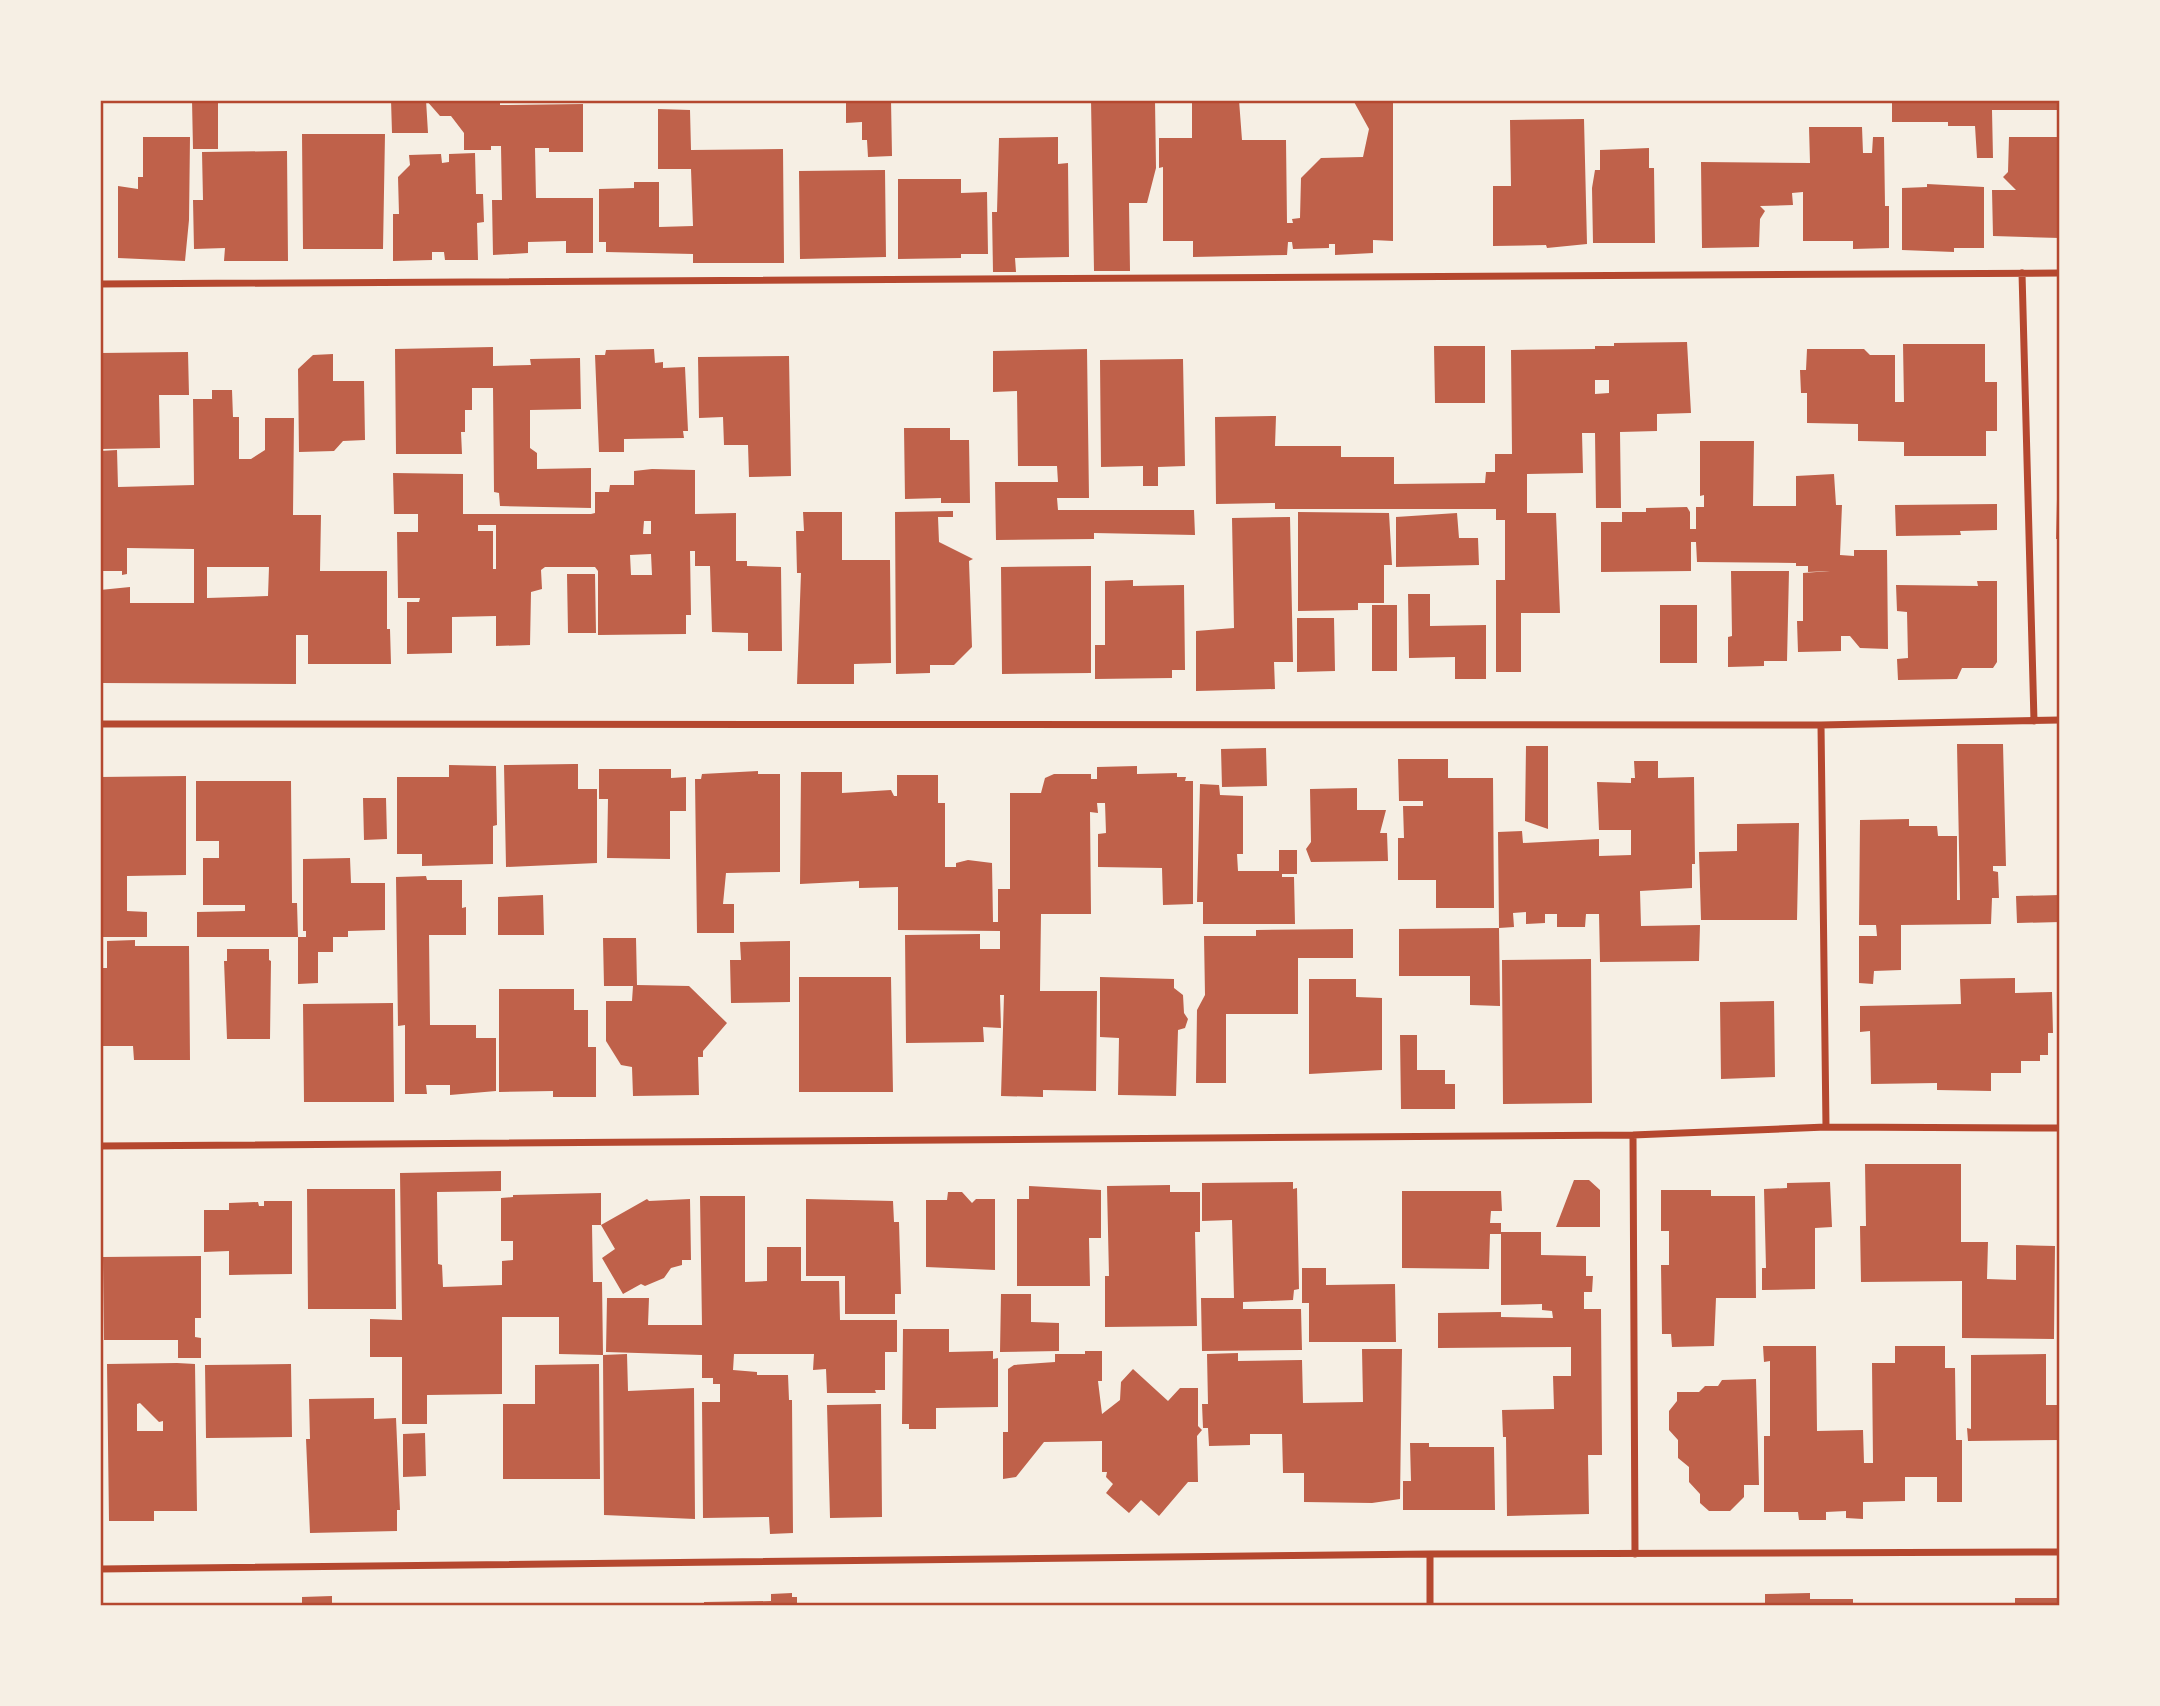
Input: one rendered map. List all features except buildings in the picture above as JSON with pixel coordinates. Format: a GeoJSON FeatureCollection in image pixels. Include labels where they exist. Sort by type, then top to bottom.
{"type":"FeatureCollection","features":[{"type":"Feature","properties":{"kind":"street"},"geometry":{"type":"LineString","coordinates":[[2022,273],[2034,721]]}},
{"type":"Feature","properties":{"kind":"street"},"geometry":{"type":"LineString","coordinates":[[100,284],[2060,273]]}},
{"type":"Feature","properties":{"kind":"street"},"geometry":{"type":"LineString","coordinates":[[100,724],[1821,725],[2060,720]]}},
{"type":"Feature","properties":{"kind":"street"},"geometry":{"type":"LineString","coordinates":[[1821,725],[1826,1127]]}},
{"type":"Feature","properties":{"kind":"street"},"geometry":{"type":"LineString","coordinates":[[100,1146],[1633,1135],[1826,1127],[2060,1128]]}},
{"type":"Feature","properties":{"kind":"street"},"geometry":{"type":"LineString","coordinates":[[1633,1135],[1635,1554]]}},
{"type":"Feature","properties":{"kind":"street"},"geometry":{"type":"LineString","coordinates":[[100,1569],[1430,1554],[2060,1552]]}},
{"type":"Feature","properties":{"kind":"street"},"geometry":{"type":"LineString","coordinates":[[1430,1554],[1430,1606]]}}]}
